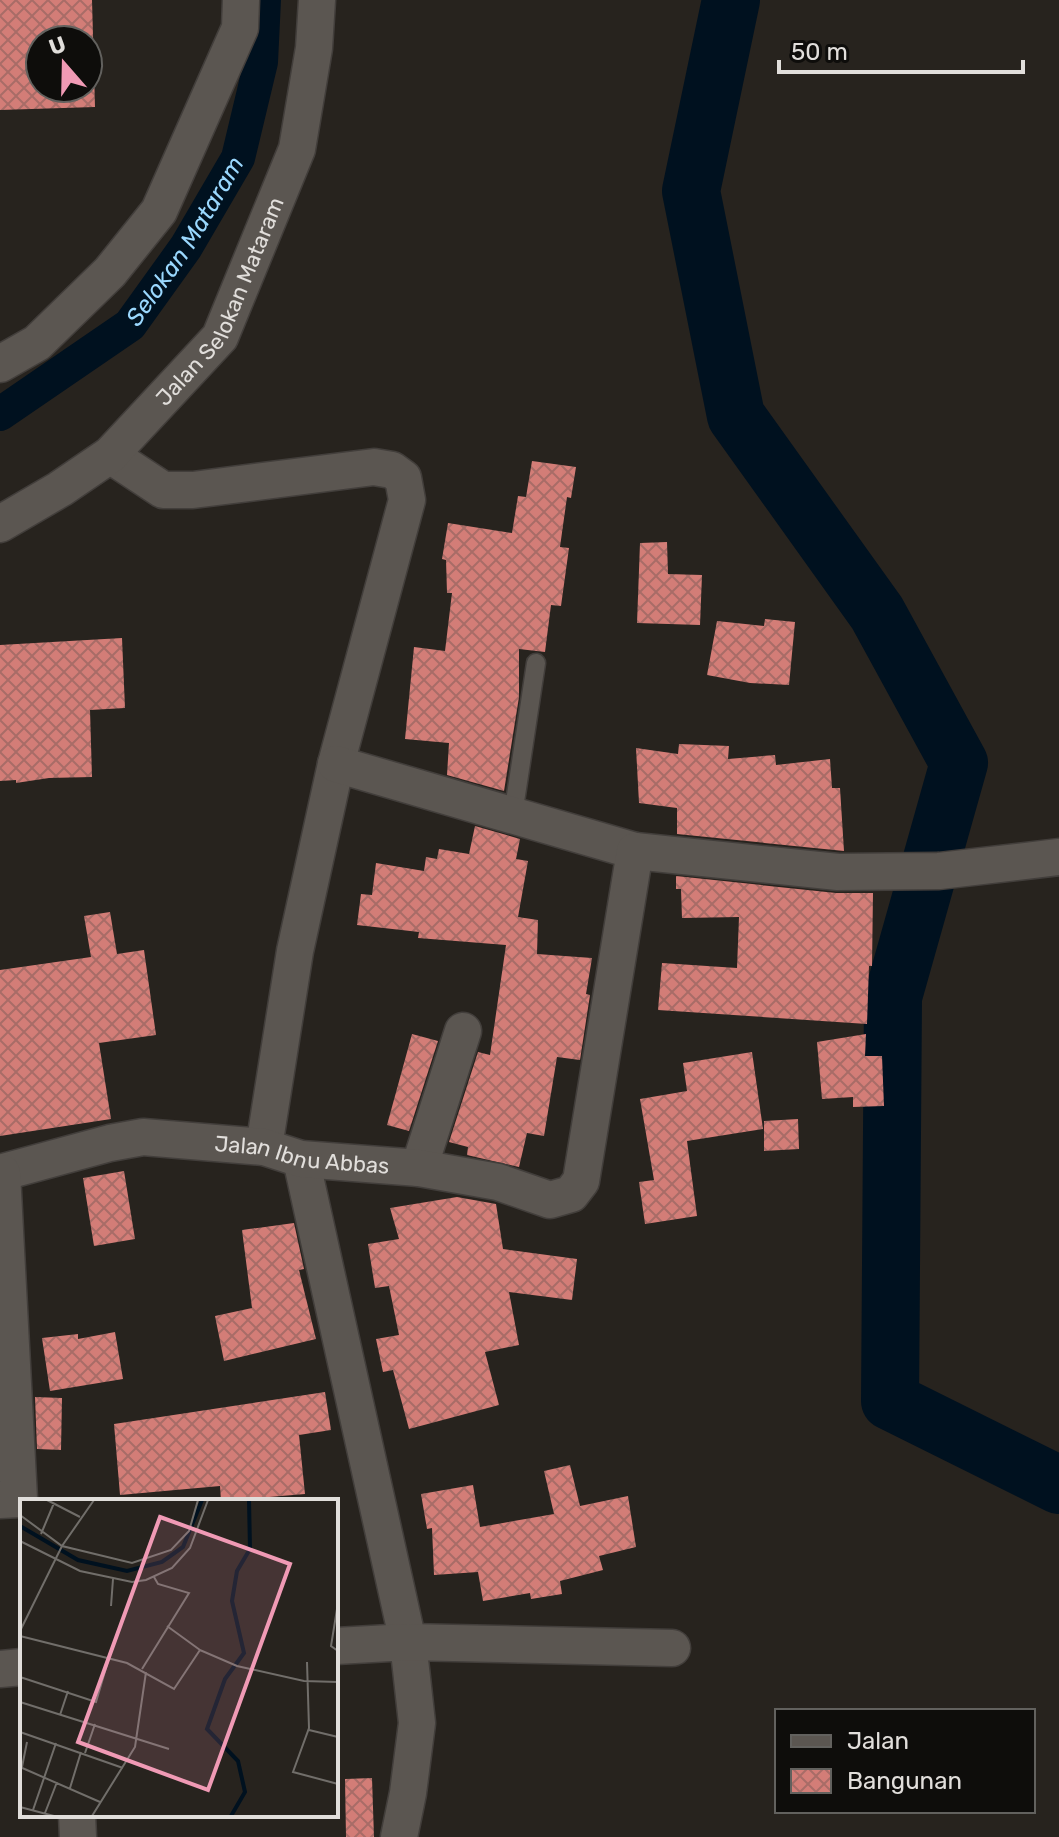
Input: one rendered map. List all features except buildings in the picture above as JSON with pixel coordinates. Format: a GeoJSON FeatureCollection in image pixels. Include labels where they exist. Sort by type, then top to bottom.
{"type":"FeatureCollection","features":[{"type":"Feature","properties":{"kind":"street"},"geometry":{"type":"LineString","coordinates":[[0,364],[37,343],[110,272],[159,211],[240,28],[241,0]]}},
{"type":"Feature","properties":{"kind":"street","name":"Jalan Selokan Mataram"},"geometry":{"type":"LineString","coordinates":[[0,524],[110,455],[220,337],[297,149],[314,48],[317,0]]}},
{"type":"Feature","properties":{"kind":"street"},"geometry":{"type":"LineString","coordinates":[[110,455],[163,490],[193,490],[374,467],[392,470],[403,478],[407,500],[336,764],[295,951],[264,1147]]}},
{"type":"Feature","properties":{"kind":"street"},"geometry":{"type":"LineString","coordinates":[[336,764],[635,851],[838,872],[939,871],[1059,857]]}},
{"type":"Feature","properties":{"kind":"street","name":"Jalan Ibnu Abbas"},"geometry":{"type":"LineString","coordinates":[[1,1173],[143,1137],[264,1147],[301,1159],[419,1168],[498,1182],[550,1200],[571,1194],[581,1181],[584,1165],[635,851]]}},
{"type":"Feature","properties":{"kind":"street"},"geometry":{"type":"LineString","coordinates":[[419,1168],[463,1031]]}},
{"type":"Feature","properties":{"kind":"street"},"geometry":{"type":"LineString","coordinates":[[301,1159],[408,1642],[417,1723],[399,1837]]}},
{"type":"Feature","properties":{"kind":"street"},"geometry":{"type":"LineString","coordinates":[[0,1500],[19,1499],[1,1173]]}},
{"type":"Feature","properties":{"kind":"street"},"geometry":{"type":"LineString","coordinates":[[338,1646],[408,1642],[672,1648]]}},
{"type":"Feature","properties":{"kind":"street"},"geometry":{"type":"LineString","coordinates":[[0,1669],[20,1667]]}},
{"type":"Feature","properties":{"kind":"street"},"geometry":{"type":"LineString","coordinates":[[77,1817],[78,1837]]}},
{"type":"Feature","properties":{"kind":"lane"},"geometry":{"type":"LineString","coordinates":[[513,815],[536,663]]}},
{"type":"Feature","properties":{"kind":"waterway","name":"Selokan Mataram"},"geometry":{"type":"LineString","coordinates":[[0,414],[130,325],[186,247],[238,158],[261,62],[264,0]]}},
{"type":"Feature","properties":{"kind":"waterway"},"geometry":{"type":"LineString","coordinates":[[731,0],[691,191],[736,416],[877,613],[959,763],[893,997],[890,1401],[1059,1485]]}}]}
